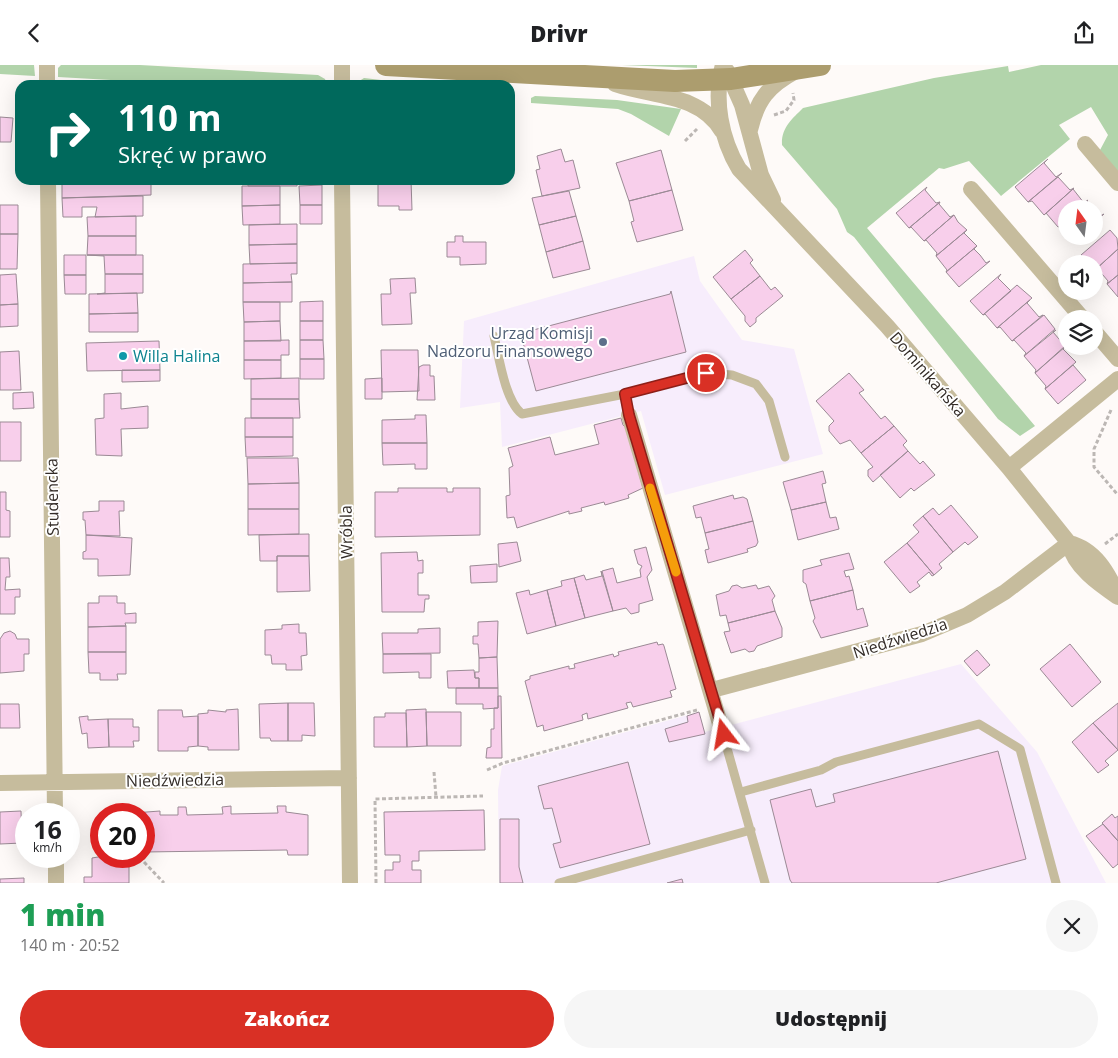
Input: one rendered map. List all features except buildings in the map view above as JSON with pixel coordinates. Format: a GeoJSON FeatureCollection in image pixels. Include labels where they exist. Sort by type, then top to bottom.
{"type":"FeatureCollection","features":[{"type":"Feature","properties":{"kind":"main road"},"geometry":{"type":"LineString","coordinates":[[386,65],[675,81],[724,72],[810,67]]}},
{"type":"Feature","properties":{"kind":"street"},"geometry":{"type":"LineString","coordinates":[[46,65],[47,80]]}},
{"type":"Feature","properties":{"kind":"street"},"geometry":{"type":"LineString","coordinates":[[342,65],[342,80]]}},
{"type":"Feature","properties":{"kind":"street"},"geometry":{"type":"LineString","coordinates":[[750,130],[759,101],[771,88],[810,67]]}},
{"type":"Feature","properties":{"kind":"street","name":"Dominikańska"},"geometry":{"type":"LineString","coordinates":[[724,72],[719,109],[724,135]]}},
{"type":"Feature","properties":{"kind":"street","name":"Dominikańska"},"geometry":{"type":"LineString","coordinates":[[724,72],[750,130],[761,175],[779,211]]}},
{"type":"Feature","properties":{"kind":"street","name":"Dominikańska"},"geometry":{"type":"LineString","coordinates":[[596,77],[625,87],[690,103],[715,120],[724,135],[738,169],[887,327],[1009,468],[1069,543],[1083,546],[1092,554],[1111,579],[1118,596]]}},
{"type":"Feature","properties":{"kind":"street"},"geometry":{"type":"LineString","coordinates":[[1085,144],[1118,183]]}},
{"type":"Feature","properties":{"kind":"street","name":"Studencka"},"geometry":{"type":"LineString","coordinates":[[48,185],[55,803]]}},
{"type":"Feature","properties":{"kind":"street","name":"Wróbla"},"geometry":{"type":"LineString","coordinates":[[342,185],[350,883]]}},
{"type":"Feature","properties":{"kind":"street"},"geometry":{"type":"LineString","coordinates":[[971,189],[1075,310]]}},
{"type":"Feature","properties":{"kind":"street"},"geometry":{"type":"LineString","coordinates":[[1103,342],[1118,359]]}},
{"type":"Feature","properties":{"kind":"street"},"geometry":{"type":"LineString","coordinates":[[1009,468],[1118,379]]}},
{"type":"Feature","properties":{"kind":"street"},"geometry":{"type":"LineString","coordinates":[[629,415],[722,727]]}},
{"type":"Feature","properties":{"kind":"street","name":"Niedźwiedzia"},"geometry":{"type":"LineString","coordinates":[[714,697],[922,634],[967,615],[1005,592],[1069,543]]}},
{"type":"Feature","properties":{"kind":"street","name":"Niedźwiedzia"},"geometry":{"type":"LineString","coordinates":[[0,783],[349,778]]}},
{"type":"Feature","properties":{"kind":"street"},"geometry":{"type":"LineString","coordinates":[[56,868],[56,883]]}},
{"type":"Feature","properties":{"kind":"lane"},"geometry":{"type":"LineString","coordinates":[[494,336],[508,390],[515,408],[522,414],[625,394],[706,373],[732,375],[756,385],[769,401],[785,457]]}},
{"type":"Feature","properties":{"kind":"lane"},"geometry":{"type":"LineString","coordinates":[[625,394],[629,415]]}},
{"type":"Feature","properties":{"kind":"lane"},"geometry":{"type":"LineString","coordinates":[[740,792],[821,770],[836,762],[980,724],[1020,749],[1056,883]]}},
{"type":"Feature","properties":{"kind":"lane"},"geometry":{"type":"LineString","coordinates":[[722,727],[765,883]]}},
{"type":"Feature","properties":{"kind":"lane"},"geometry":{"type":"LineString","coordinates":[[558,883],[751,830]]}},
{"type":"Feature","properties":{"kind":"path"},"geometry":{"type":"LineString","coordinates":[[771,116],[787,112],[794,100],[793,95]]}},
{"type":"Feature","properties":{"kind":"path"},"geometry":{"type":"LineString","coordinates":[[685,141],[699,127]]}},
{"type":"Feature","properties":{"kind":"path"},"geometry":{"type":"LineString","coordinates":[[1118,403],[1111,409],[1094,449],[1094,467],[1118,495]]}},
{"type":"Feature","properties":{"kind":"path"},"geometry":{"type":"LineString","coordinates":[[1099,549],[1118,534]]}},
{"type":"Feature","properties":{"kind":"path"},"geometry":{"type":"LineString","coordinates":[[487,770],[503,763],[714,697]]}},
{"type":"Feature","properties":{"kind":"path"},"geometry":{"type":"LineString","coordinates":[[434,772],[436,797]]}},
{"type":"Feature","properties":{"kind":"path"},"geometry":{"type":"LineString","coordinates":[[376,883],[375,799],[483,796]]}},
{"type":"Feature","properties":{"kind":"path"},"geometry":{"type":"LineString","coordinates":[[150,868],[164,883]]}},
{"type":"Feature","properties":{"kind":"shaded area"},"geometry":{"type":"Polygon","coordinates":[[[694,256],[700,281],[742,340],[794,349],[823,454],[665,495],[641,411],[502,447],[500,402],[460,408],[464,321],[694,256]]]}},
{"type":"Feature","properties":{"kind":"shaded area"},"geometry":{"type":"Polygon","coordinates":[[[961,664],[1037,752],[1106,883],[499,883],[498,790],[502,766],[699,712],[705,732],[961,664]]]}},
{"type":"Feature","properties":{"kind":"green space"},"geometry":{"type":"Polygon","coordinates":[[[0,65],[34,65],[35,76],[0,74],[0,65]]]}},
{"type":"Feature","properties":{"kind":"green space"},"geometry":{"type":"Polygon","coordinates":[[[61,65],[140,65],[318,75],[325,80],[111,80],[58,77],[58,68],[61,65]]]}},
{"type":"Feature","properties":{"kind":"green space"},"geometry":{"type":"Polygon","coordinates":[[[622,65],[697,65],[697,68],[622,65]]]}},
{"type":"Feature","properties":{"kind":"green space"},"geometry":{"type":"Polygon","coordinates":[[[1041,65],[1118,65],[1118,172],[1100,150],[1108,135],[1091,107],[1059,125],[1070,139],[1001,196],[969,161],[944,169],[939,168],[867,228],[1035,426],[1020,436],[998,419],[854,237],[847,232],[837,209],[782,145],[782,139],[788,124],[803,108],[934,78],[1008,66],[1009,72],[1041,65]]]}},
{"type":"Feature","properties":{"kind":"green space"},"geometry":{"type":"Polygon","coordinates":[[[364,78],[381,80],[361,80],[364,78]]]}},
{"type":"Feature","properties":{"kind":"green space"},"geometry":{"type":"Polygon","coordinates":[[[535,96],[617,100],[681,109],[669,136],[631,114],[618,109],[531,103],[531,98],[535,96]]]}},
{"type":"Feature","properties":{"kind":"slow traffic"},"geometry":{"type":"LineString","coordinates":[[650,488],[676,572]]}},
{"type":"Feature","properties":{"kind":"place","name":"Urząd Komisji Nadzoru Finansowego"},"geometry":{"type":"Point","coordinates":[603,342]}},
{"type":"Feature","properties":{"kind":"place","name":"Willa Halina"},"geometry":{"type":"Point","coordinates":[123,356]}},
{"type":"Feature","properties":{"kind":"route"},"geometry":{"type":"LineString","coordinates":[[706,373],[625,394],[629,415],[656,509],[724,734]]}}]}
